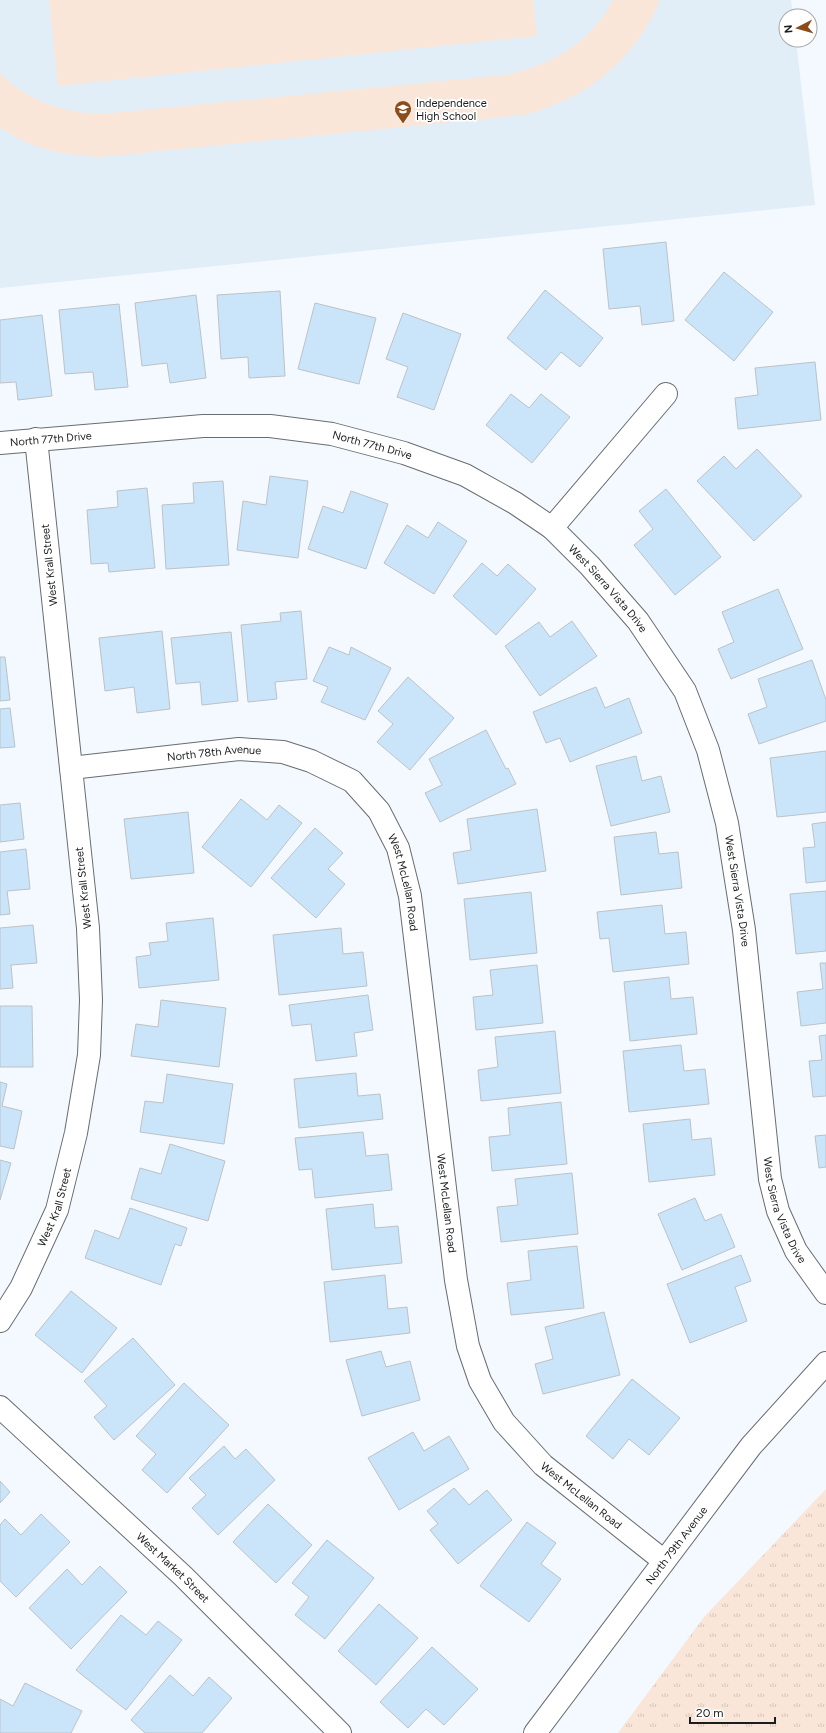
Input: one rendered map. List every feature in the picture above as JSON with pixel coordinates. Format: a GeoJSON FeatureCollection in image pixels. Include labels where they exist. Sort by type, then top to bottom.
{"type":"FeatureCollection","features":[{"type":"Feature","properties":{"kind":"street"},"geometry":{"type":"LineString","coordinates":[[552,528],[666,394]]}},
{"type":"Feature","properties":{"kind":"street","name":"North 77th Drive"},"geometry":{"type":"LineString","coordinates":[[0,443],[203,426],[270,426],[332,434],[404,453],[465,475],[515,503],[552,528]]}},
{"type":"Feature","properties":{"kind":"street","name":"West Krall Street"},"geometry":{"type":"LineString","coordinates":[[0,1321],[21,1288],[56,1210],[76,1133],[89,1055],[91,1000],[88,928],[36,439]]}},
{"type":"Feature","properties":{"kind":"street","name":"West Sierra Vista Drive"},"geometry":{"type":"LineString","coordinates":[[552,528],[590,566],[638,621],[685,692],[708,750],[727,823],[744,930],[770,1179],[778,1211],[796,1251],[826,1293]]}},
{"type":"Feature","properties":{"kind":"street","name":"North 78th Avenue"},"geometry":{"type":"LineString","coordinates":[[71,768],[246,750],[283,752],[311,760],[352,781]]}},
{"type":"Feature","properties":{"kind":"street","name":"West McLellan Road"},"geometry":{"type":"LineString","coordinates":[[352,781],[379,811],[395,842],[398,848],[410,896],[456,1280],[468,1346],[480,1381],[504,1422],[543,1465],[664,1561]]}},
{"type":"Feature","properties":{"kind":"street","name":"North 79th Avenue"},"geometry":{"type":"LineString","coordinates":[[534,1733],[751,1446],[826,1363]]}},
{"type":"Feature","properties":{"kind":"street","name":"West Market Street"},"geometry":{"type":"LineString","coordinates":[[0,1407],[183,1576],[340,1733]]}},
{"type":"Feature","properties":{"kind":"shaded area","name":"Independence High School"},"geometry":{"type":"Polygon","coordinates":[[[0,0],[791,0],[792,8],[778,8],[778,48],[797,48],[815,205],[0,288],[0,0]]]}},
{"type":"Feature","properties":{"kind":"green space"},"geometry":{"type":"Polygon","coordinates":[[[49,0],[533,0],[537,36],[58,86],[49,0]]]}},
{"type":"Feature","properties":{"kind":"green space"},"geometry":{"type":"Polygon","coordinates":[[[613,0],[660,0],[650,22],[637,41],[623,59],[606,74],[568,99],[547,108],[524,115],[101,157],[81,156],[40,148],[19,139],[0,128],[0,73],[21,91],[33,98],[59,108],[101,114],[505,75],[538,66],[568,50],[582,40],[594,28],[613,0]]]}},
{"type":"Feature","properties":{"kind":"green space"},"geometry":{"type":"Polygon","coordinates":[[[826,1489],[826,1733],[618,1733],[704,1617],[826,1489]]]}},
{"type":"Feature","properties":{"kind":"building"},"geometry":{"type":"Polygon","coordinates":[[[666,242],[674,321],[642,325],[640,306],[609,309],[603,249],[666,242]]]}},
{"type":"Feature","properties":{"kind":"building"},"geometry":{"type":"Polygon","coordinates":[[[724,272],[773,312],[734,361],[685,320],[724,272]]]}},
{"type":"Feature","properties":{"kind":"building"},"geometry":{"type":"Polygon","coordinates":[[[545,290],[603,338],[580,367],[561,352],[546,370],[507,338],[545,290]]]}},
{"type":"Feature","properties":{"kind":"building"},"geometry":{"type":"Polygon","coordinates":[[[280,291],[285,376],[249,378],[248,357],[221,359],[217,295],[280,291]]]}},
{"type":"Feature","properties":{"kind":"building"},"geometry":{"type":"Polygon","coordinates":[[[196,295],[206,378],[170,383],[167,363],[142,366],[135,303],[196,295]]]}},
{"type":"Feature","properties":{"kind":"building"},"geometry":{"type":"Polygon","coordinates":[[[315,303],[376,318],[359,384],[298,369],[315,303]]]}},
{"type":"Feature","properties":{"kind":"building"},"geometry":{"type":"Polygon","coordinates":[[[119,304],[128,387],[95,390],[93,372],[65,374],[59,310],[119,304]]]}},
{"type":"Feature","properties":{"kind":"building"},"geometry":{"type":"Polygon","coordinates":[[[403,313],[461,334],[434,410],[397,397],[408,367],[386,359],[403,313]]]}},
{"type":"Feature","properties":{"kind":"building"},"geometry":{"type":"Polygon","coordinates":[[[42,315],[52,396],[18,400],[16,382],[0,383],[0,320],[42,315]]]}},
{"type":"Feature","properties":{"kind":"building"},"geometry":{"type":"Polygon","coordinates":[[[815,362],[821,420],[738,429],[735,398],[758,395],[755,368],[815,362]]]}},
{"type":"Feature","properties":{"kind":"building"},"geometry":{"type":"Polygon","coordinates":[[[511,394],[529,408],[541,394],[570,417],[532,463],[486,425],[511,394]]]}},
{"type":"Feature","properties":{"kind":"building"},"geometry":{"type":"Polygon","coordinates":[[[757,449],[802,496],[754,541],[697,481],[724,456],[736,469],[757,449]]]}},
{"type":"Feature","properties":{"kind":"building"},"geometry":{"type":"Polygon","coordinates":[[[270,476],[308,481],[298,558],[237,550],[243,501],[266,505],[270,476]]]}},
{"type":"Feature","properties":{"kind":"building"},"geometry":{"type":"Polygon","coordinates":[[[223,481],[229,565],[166,569],[162,505],[194,503],[193,483],[223,481]]]}},
{"type":"Feature","properties":{"kind":"building"},"geometry":{"type":"Polygon","coordinates":[[[147,488],[155,568],[109,572],[108,563],[91,564],[87,510],[118,507],[117,491],[147,488]]]}},
{"type":"Feature","properties":{"kind":"building"},"geometry":{"type":"Polygon","coordinates":[[[666,489],[721,557],[675,595],[634,545],[653,529],[639,511],[666,489]]]}},
{"type":"Feature","properties":{"kind":"building"},"geometry":{"type":"Polygon","coordinates":[[[351,491],[388,504],[366,569],[308,549],[323,506],[343,513],[351,491]]]}},
{"type":"Feature","properties":{"kind":"building"},"geometry":{"type":"Polygon","coordinates":[[[438,522],[467,541],[434,594],[384,563],[407,525],[428,538],[438,522]]]}},
{"type":"Feature","properties":{"kind":"building"},"geometry":{"type":"Polygon","coordinates":[[[482,563],[497,576],[508,564],[536,589],[496,635],[453,596],[482,563]]]}},
{"type":"Feature","properties":{"kind":"building"},"geometry":{"type":"Polygon","coordinates":[[[778,589],[803,649],[731,679],[718,649],[734,642],[722,612],[778,589]]]}},
{"type":"Feature","properties":{"kind":"building"},"geometry":{"type":"Polygon","coordinates":[[[301,611],[307,679],[275,682],[277,699],[248,702],[241,625],[281,621],[280,613],[301,611]]]}},
{"type":"Feature","properties":{"kind":"building"},"geometry":{"type":"Polygon","coordinates":[[[572,621],[597,656],[540,696],[505,646],[539,622],[550,637],[572,621]]]}},
{"type":"Feature","properties":{"kind":"building"},"geometry":{"type":"Polygon","coordinates":[[[162,631],[170,709],[137,713],[134,687],[105,691],[99,638],[162,631]]]}},
{"type":"Feature","properties":{"kind":"building"},"geometry":{"type":"Polygon","coordinates":[[[231,632],[238,701],[202,705],[200,682],[176,684],[171,638],[231,632]]]}},
{"type":"Feature","properties":{"kind":"building"},"geometry":{"type":"Polygon","coordinates":[[[329,647],[349,655],[351,647],[391,668],[365,720],[321,702],[328,687],[313,681],[329,647]]]}},
{"type":"Feature","properties":{"kind":"building"},"geometry":{"type":"Polygon","coordinates":[[[0,657],[5,657],[10,700],[0,701],[0,657]]]}},
{"type":"Feature","properties":{"kind":"building"},"geometry":{"type":"Polygon","coordinates":[[[812,660],[826,700],[826,721],[759,744],[748,714],[767,707],[758,679],[812,660]]]}},
{"type":"Feature","properties":{"kind":"building"},"geometry":{"type":"Polygon","coordinates":[[[408,677],[454,718],[410,770],[377,742],[393,724],[378,711],[408,677]]]}},
{"type":"Feature","properties":{"kind":"building"},"geometry":{"type":"Polygon","coordinates":[[[596,687],[605,708],[629,698],[642,733],[570,762],[560,738],[546,743],[533,712],[596,687]]]}},
{"type":"Feature","properties":{"kind":"building"},"geometry":{"type":"Polygon","coordinates":[[[10,708],[15,747],[0,748],[0,709],[10,708]]]}},
{"type":"Feature","properties":{"kind":"building"},"geometry":{"type":"Polygon","coordinates":[[[486,730],[506,769],[508,768],[516,784],[440,822],[425,793],[442,785],[429,759],[486,730]]]}},
{"type":"Feature","properties":{"kind":"building"},"geometry":{"type":"Polygon","coordinates":[[[826,751],[826,812],[777,817],[770,758],[826,751]]]}},
{"type":"Feature","properties":{"kind":"building"},"geometry":{"type":"Polygon","coordinates":[[[636,756],[642,781],[661,776],[670,812],[611,826],[596,766],[636,756]]]}},
{"type":"Feature","properties":{"kind":"building"},"geometry":{"type":"Polygon","coordinates":[[[241,799],[267,820],[279,805],[302,823],[251,887],[202,847],[241,799]]]}},
{"type":"Feature","properties":{"kind":"building"},"geometry":{"type":"Polygon","coordinates":[[[20,803],[24,839],[0,842],[0,805],[20,803]]]}},
{"type":"Feature","properties":{"kind":"building"},"geometry":{"type":"Polygon","coordinates":[[[537,809],[546,871],[458,884],[453,853],[471,850],[467,819],[537,809]]]}},
{"type":"Feature","properties":{"kind":"building"},"geometry":{"type":"Polygon","coordinates":[[[188,812],[194,873],[131,879],[124,819],[188,812]]]}},
{"type":"Feature","properties":{"kind":"building"},"geometry":{"type":"Polygon","coordinates":[[[826,822],[826,881],[806,883],[803,848],[815,847],[812,824],[826,822]]]}},
{"type":"Feature","properties":{"kind":"building"},"geometry":{"type":"Polygon","coordinates":[[[315,828],[343,853],[328,869],[345,884],[316,918],[271,878],[315,828]]]}},
{"type":"Feature","properties":{"kind":"building"},"geometry":{"type":"Polygon","coordinates":[[[656,832],[659,854],[678,852],[682,888],[621,895],[614,837],[656,832]]]}},
{"type":"Feature","properties":{"kind":"building"},"geometry":{"type":"Polygon","coordinates":[[[26,849],[30,889],[7,891],[10,914],[0,915],[0,852],[26,849]]]}},
{"type":"Feature","properties":{"kind":"building"},"geometry":{"type":"Polygon","coordinates":[[[826,891],[826,951],[796,954],[790,894],[826,891]]]}},
{"type":"Feature","properties":{"kind":"building"},"geometry":{"type":"Polygon","coordinates":[[[531,892],[537,953],[470,960],[464,899],[531,892]]]}},
{"type":"Feature","properties":{"kind":"building"},"geometry":{"type":"Polygon","coordinates":[[[662,905],[665,934],[686,932],[689,964],[613,972],[609,938],[600,939],[597,912],[662,905]]]}},
{"type":"Feature","properties":{"kind":"building"},"geometry":{"type":"Polygon","coordinates":[[[213,918],[219,980],[139,988],[136,957],[151,955],[149,943],[168,941],[166,923],[213,918]]]}},
{"type":"Feature","properties":{"kind":"building"},"geometry":{"type":"Polygon","coordinates":[[[33,925],[37,963],[11,965],[13,988],[0,989],[0,928],[33,925]]]}},
{"type":"Feature","properties":{"kind":"building"},"geometry":{"type":"Polygon","coordinates":[[[341,928],[343,954],[363,952],[367,986],[279,995],[273,935],[341,928]]]}},
{"type":"Feature","properties":{"kind":"building"},"geometry":{"type":"Polygon","coordinates":[[[820,963],[826,963],[826,1023],[801,1026],[797,992],[823,989],[820,963]]]}},
{"type":"Feature","properties":{"kind":"building"},"geometry":{"type":"Polygon","coordinates":[[[537,965],[543,1023],[476,1030],[473,997],[493,995],[490,970],[537,965]]]}},
{"type":"Feature","properties":{"kind":"building"},"geometry":{"type":"Polygon","coordinates":[[[669,977],[671,999],[693,997],[697,1034],[630,1041],[624,982],[669,977]]]}},
{"type":"Feature","properties":{"kind":"building"},"geometry":{"type":"Polygon","coordinates":[[[368,995],[373,1030],[354,1033],[357,1056],[316,1061],[311,1024],[292,1026],[289,1005],[368,995]]]}},
{"type":"Feature","properties":{"kind":"building"},"geometry":{"type":"Polygon","coordinates":[[[161,1000],[226,1008],[219,1067],[131,1056],[136,1024],[158,1027],[161,1000]]]}},
{"type":"Feature","properties":{"kind":"building"},"geometry":{"type":"Polygon","coordinates":[[[0,1006],[32,1006],[33,1067],[0,1067],[0,1006]]]}},
{"type":"Feature","properties":{"kind":"building"},"geometry":{"type":"Polygon","coordinates":[[[555,1031],[561,1093],[481,1101],[478,1070],[498,1067],[495,1037],[555,1031]]]}},
{"type":"Feature","properties":{"kind":"building"},"geometry":{"type":"Polygon","coordinates":[[[826,1035],[826,1096],[813,1097],[809,1061],[822,1060],[819,1036],[826,1035]]]}},
{"type":"Feature","properties":{"kind":"building"},"geometry":{"type":"Polygon","coordinates":[[[681,1045],[684,1071],[705,1069],[709,1104],[629,1112],[623,1051],[681,1045]]]}},
{"type":"Feature","properties":{"kind":"building"},"geometry":{"type":"Polygon","coordinates":[[[356,1073],[358,1096],[380,1094],[383,1119],[299,1128],[294,1079],[356,1073]]]}},
{"type":"Feature","properties":{"kind":"building"},"geometry":{"type":"Polygon","coordinates":[[[167,1074],[233,1084],[224,1144],[140,1132],[145,1101],[163,1103],[167,1074]]]}},
{"type":"Feature","properties":{"kind":"building"},"geometry":{"type":"Polygon","coordinates":[[[0,1082],[7,1084],[2,1106],[22,1111],[14,1149],[0,1146],[0,1082]]]}},
{"type":"Feature","properties":{"kind":"building"},"geometry":{"type":"Polygon","coordinates":[[[561,1102],[567,1164],[492,1171],[489,1137],[510,1135],[508,1108],[561,1102]]]}},
{"type":"Feature","properties":{"kind":"building"},"geometry":{"type":"Polygon","coordinates":[[[690,1119],[692,1140],[711,1138],[715,1175],[649,1182],[643,1124],[690,1119]]]}},
{"type":"Feature","properties":{"kind":"building"},"geometry":{"type":"Polygon","coordinates":[[[363,1132],[366,1156],[388,1154],[392,1190],[315,1198],[312,1169],[299,1170],[295,1138],[363,1132]]]}},
{"type":"Feature","properties":{"kind":"building"},"geometry":{"type":"Polygon","coordinates":[[[826,1135],[826,1167],[819,1168],[815,1136],[826,1135]]]}},
{"type":"Feature","properties":{"kind":"building"},"geometry":{"type":"Polygon","coordinates":[[[170,1144],[225,1161],[208,1221],[131,1199],[140,1168],[161,1174],[170,1144]]]}},
{"type":"Feature","properties":{"kind":"building"},"geometry":{"type":"Polygon","coordinates":[[[0,1160],[11,1163],[0,1200],[0,1160]]]}},
{"type":"Feature","properties":{"kind":"building"},"geometry":{"type":"Polygon","coordinates":[[[572,1173],[578,1234],[501,1242],[497,1207],[518,1205],[515,1179],[572,1173]]]}},
{"type":"Feature","properties":{"kind":"building"},"geometry":{"type":"Polygon","coordinates":[[[695,1198],[705,1221],[721,1214],[735,1247],[682,1270],[658,1214],[695,1198]]]}},
{"type":"Feature","properties":{"kind":"building"},"geometry":{"type":"Polygon","coordinates":[[[373,1204],[375,1228],[398,1226],[402,1263],[332,1270],[326,1209],[373,1204]]]}},
{"type":"Feature","properties":{"kind":"building"},"geometry":{"type":"Polygon","coordinates":[[[130,1208],[187,1228],[181,1246],[175,1244],[161,1285],[85,1258],[95,1230],[119,1239],[130,1208]]]}},
{"type":"Feature","properties":{"kind":"building"},"geometry":{"type":"Polygon","coordinates":[[[577,1246],[584,1308],[511,1315],[507,1283],[531,1280],[528,1251],[577,1246]]]}},
{"type":"Feature","properties":{"kind":"building"},"geometry":{"type":"Polygon","coordinates":[[[741,1255],[751,1281],[735,1287],[747,1321],[690,1343],[667,1284],[741,1255]]]}},
{"type":"Feature","properties":{"kind":"building"},"geometry":{"type":"Polygon","coordinates":[[[385,1275],[388,1309],[407,1307],[410,1333],[330,1342],[324,1282],[385,1275]]]}},
{"type":"Feature","properties":{"kind":"building"},"geometry":{"type":"Polygon","coordinates":[[[71,1291],[117,1328],[82,1373],[35,1335],[71,1291]]]}},
{"type":"Feature","properties":{"kind":"building"},"geometry":{"type":"Polygon","coordinates":[[[604,1312],[620,1375],[543,1394],[535,1364],[553,1359],[545,1327],[604,1312]]]}},
{"type":"Feature","properties":{"kind":"building"},"geometry":{"type":"Polygon","coordinates":[[[133,1338],[175,1385],[114,1440],[94,1417],[107,1406],[84,1381],[133,1338]]]}},
{"type":"Feature","properties":{"kind":"building"},"geometry":{"type":"Polygon","coordinates":[[[381,1351],[386,1367],[410,1361],[420,1400],[362,1416],[346,1360],[381,1351]]]}},
{"type":"Feature","properties":{"kind":"building"},"geometry":{"type":"Polygon","coordinates":[[[632,1379],[680,1418],[649,1455],[629,1439],[613,1459],[586,1436],[632,1379]]]}},
{"type":"Feature","properties":{"kind":"building"},"geometry":{"type":"Polygon","coordinates":[[[184,1383],[229,1425],[167,1493],[142,1470],[156,1454],[136,1436],[184,1383]]]}},
{"type":"Feature","properties":{"kind":"building"},"geometry":{"type":"Polygon","coordinates":[[[413,1432],[424,1451],[449,1436],[469,1469],[399,1510],[368,1458],[413,1432]]]}},
{"type":"Feature","properties":{"kind":"building"},"geometry":{"type":"Polygon","coordinates":[[[224,1446],[235,1459],[246,1449],[275,1480],[218,1535],[192,1508],[206,1495],[189,1478],[224,1446]]]}},
{"type":"Feature","properties":{"kind":"building"},"geometry":{"type":"Polygon","coordinates":[[[0,1481],[10,1492],[0,1503],[0,1481]]]}},
{"type":"Feature","properties":{"kind":"building"},"geometry":{"type":"Polygon","coordinates":[[[454,1488],[469,1505],[487,1490],[512,1520],[458,1564],[430,1530],[438,1524],[427,1511],[454,1488]]]}},
{"type":"Feature","properties":{"kind":"building"},"geometry":{"type":"Polygon","coordinates":[[[268,1504],[312,1545],[276,1583],[233,1542],[268,1504]]]}},
{"type":"Feature","properties":{"kind":"building"},"geometry":{"type":"Polygon","coordinates":[[[41,1514],[70,1542],[16,1597],[0,1581],[0,1525],[5,1519],[21,1535],[41,1514]]]}},
{"type":"Feature","properties":{"kind":"building"},"geometry":{"type":"Polygon","coordinates":[[[527,1522],[556,1543],[541,1564],[561,1579],[529,1622],[480,1586],[527,1522]]]}},
{"type":"Feature","properties":{"kind":"building"},"geometry":{"type":"Polygon","coordinates":[[[327,1540],[374,1578],[325,1639],[295,1615],[309,1597],[292,1583],[327,1540]]]}},
{"type":"Feature","properties":{"kind":"building"},"geometry":{"type":"Polygon","coordinates":[[[100,1566],[127,1592],[71,1649],[29,1608],[67,1569],[82,1585],[100,1566]]]}},
{"type":"Feature","properties":{"kind":"building"},"geometry":{"type":"Polygon","coordinates":[[[379,1604],[418,1638],[376,1685],[338,1651],[379,1604]]]}},
{"type":"Feature","properties":{"kind":"building"},"geometry":{"type":"Polygon","coordinates":[[[121,1615],[146,1635],[158,1621],[182,1640],[126,1710],[76,1670],[121,1615]]]}},
{"type":"Feature","properties":{"kind":"building"},"geometry":{"type":"Polygon","coordinates":[[[432,1647],[478,1689],[444,1725],[426,1709],[408,1728],[380,1702],[432,1647]]]}},
{"type":"Feature","properties":{"kind":"building"},"geometry":{"type":"Polygon","coordinates":[[[170,1675],[193,1696],[209,1677],[232,1698],[202,1733],[145,1733],[131,1720],[170,1675]]]}},
{"type":"Feature","properties":{"kind":"building"},"geometry":{"type":"Polygon","coordinates":[[[25,1683],[82,1711],[71,1733],[0,1733],[0,1699],[13,1706],[25,1683]]]}},
{"type":"Feature","properties":{"kind":"place","name":"Independence High School"},"geometry":{"type":"Point","coordinates":[403,124]}}]}
